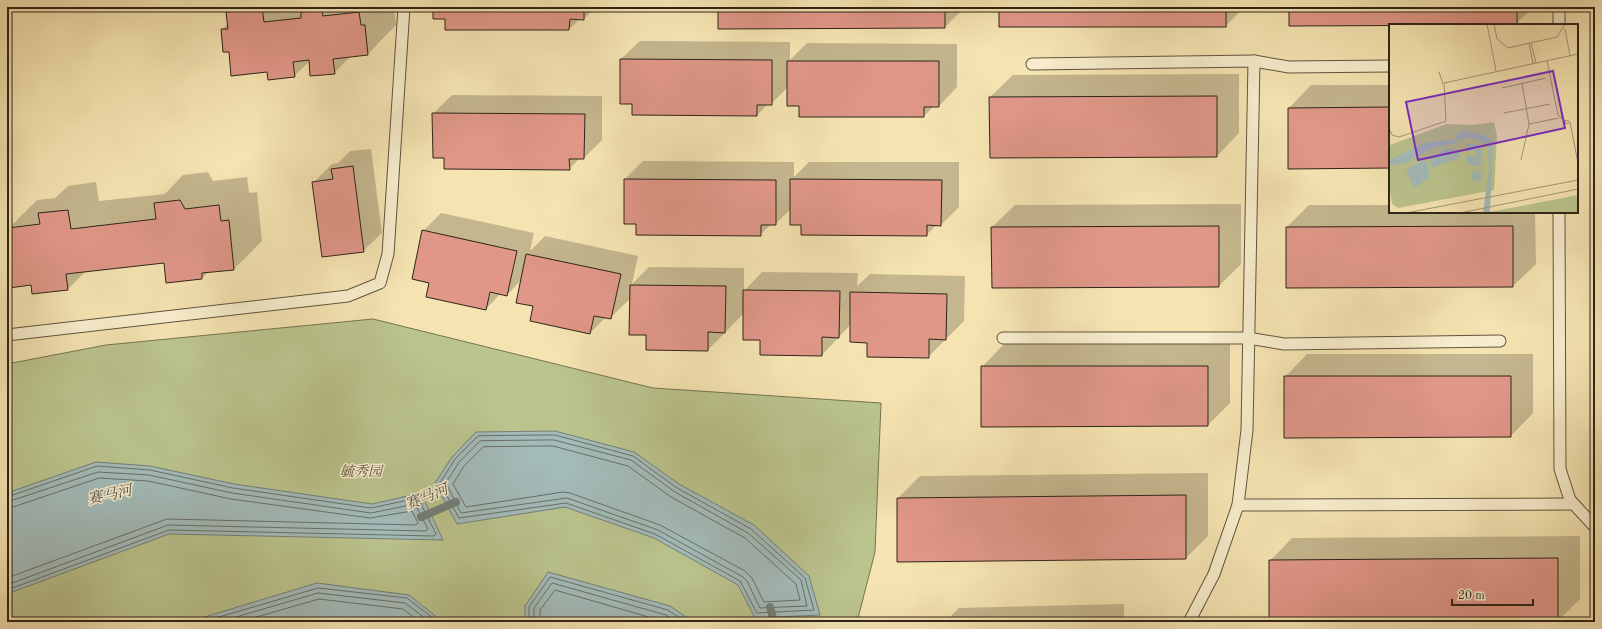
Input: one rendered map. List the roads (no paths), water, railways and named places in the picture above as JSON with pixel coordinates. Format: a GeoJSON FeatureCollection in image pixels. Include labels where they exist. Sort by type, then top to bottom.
{"type":"FeatureCollection","features":[{"type":"Feature","properties":{"kind":"lane"},"geometry":{"type":"LineString","coordinates":[[7,335],[348,296],[380,283],[388,254],[404,7]]}},
{"type":"Feature","properties":{"kind":"lane"},"geometry":{"type":"LineString","coordinates":[[1559,7],[1559,24]]}},
{"type":"Feature","properties":{"kind":"lane"},"geometry":{"type":"LineString","coordinates":[[1032,64],[1254,61],[1289,67],[1389,66]]}},
{"type":"Feature","properties":{"kind":"lane"},"geometry":{"type":"LineString","coordinates":[[1190,622],[1214,574],[1238,504],[1247,430],[1254,61]]}},
{"type":"Feature","properties":{"kind":"lane"},"geometry":{"type":"LineString","coordinates":[[1559,213],[1560,469],[1570,500],[1595,527]]}},
{"type":"Feature","properties":{"kind":"lane"},"geometry":{"type":"LineString","coordinates":[[1003,338],[1248,338],[1284,344],[1500,342]]}},
{"type":"Feature","properties":{"kind":"lane"},"geometry":{"type":"LineString","coordinates":[[1238,504],[1574,504]]}},
{"type":"Feature","properties":{"kind":"water"},"geometry":{"type":"Polygon","coordinates":[[[555,431],[634,452],[679,484],[754,525],[809,576],[820,615],[755,618],[738,585],[654,538],[565,507],[457,524],[435,483],[452,457],[476,432],[555,431]]]}},
{"type":"Feature","properties":{"kind":"water"},"geometry":{"type":"Polygon","coordinates":[[[96,462],[150,466],[234,484],[372,504],[421,493],[443,540],[169,534],[7,594],[7,493],[96,462]]]}},
{"type":"Feature","properties":{"kind":"water"},"geometry":{"type":"Polygon","coordinates":[[[548,572],[670,606],[693,622],[525,622],[525,606],[548,572]]]}},
{"type":"Feature","properties":{"kind":"water"},"geometry":{"type":"Polygon","coordinates":[[[317,583],[409,595],[443,622],[188,622],[317,583]]]}},
{"type":"Feature","properties":{"kind":"waterway","name":"赛马河"},"geometry":{"type":"LineString","coordinates":[[421,517],[456,502]]}},
{"type":"Feature","properties":{"kind":"waterway","name":"赛马河"},"geometry":{"type":"LineString","coordinates":[[770,607],[774,622]]}},
{"type":"Feature","properties":{"kind":"park label","name":"毓秀园"},"geometry":{"type":"Point","coordinates":[361,472]}}]}
